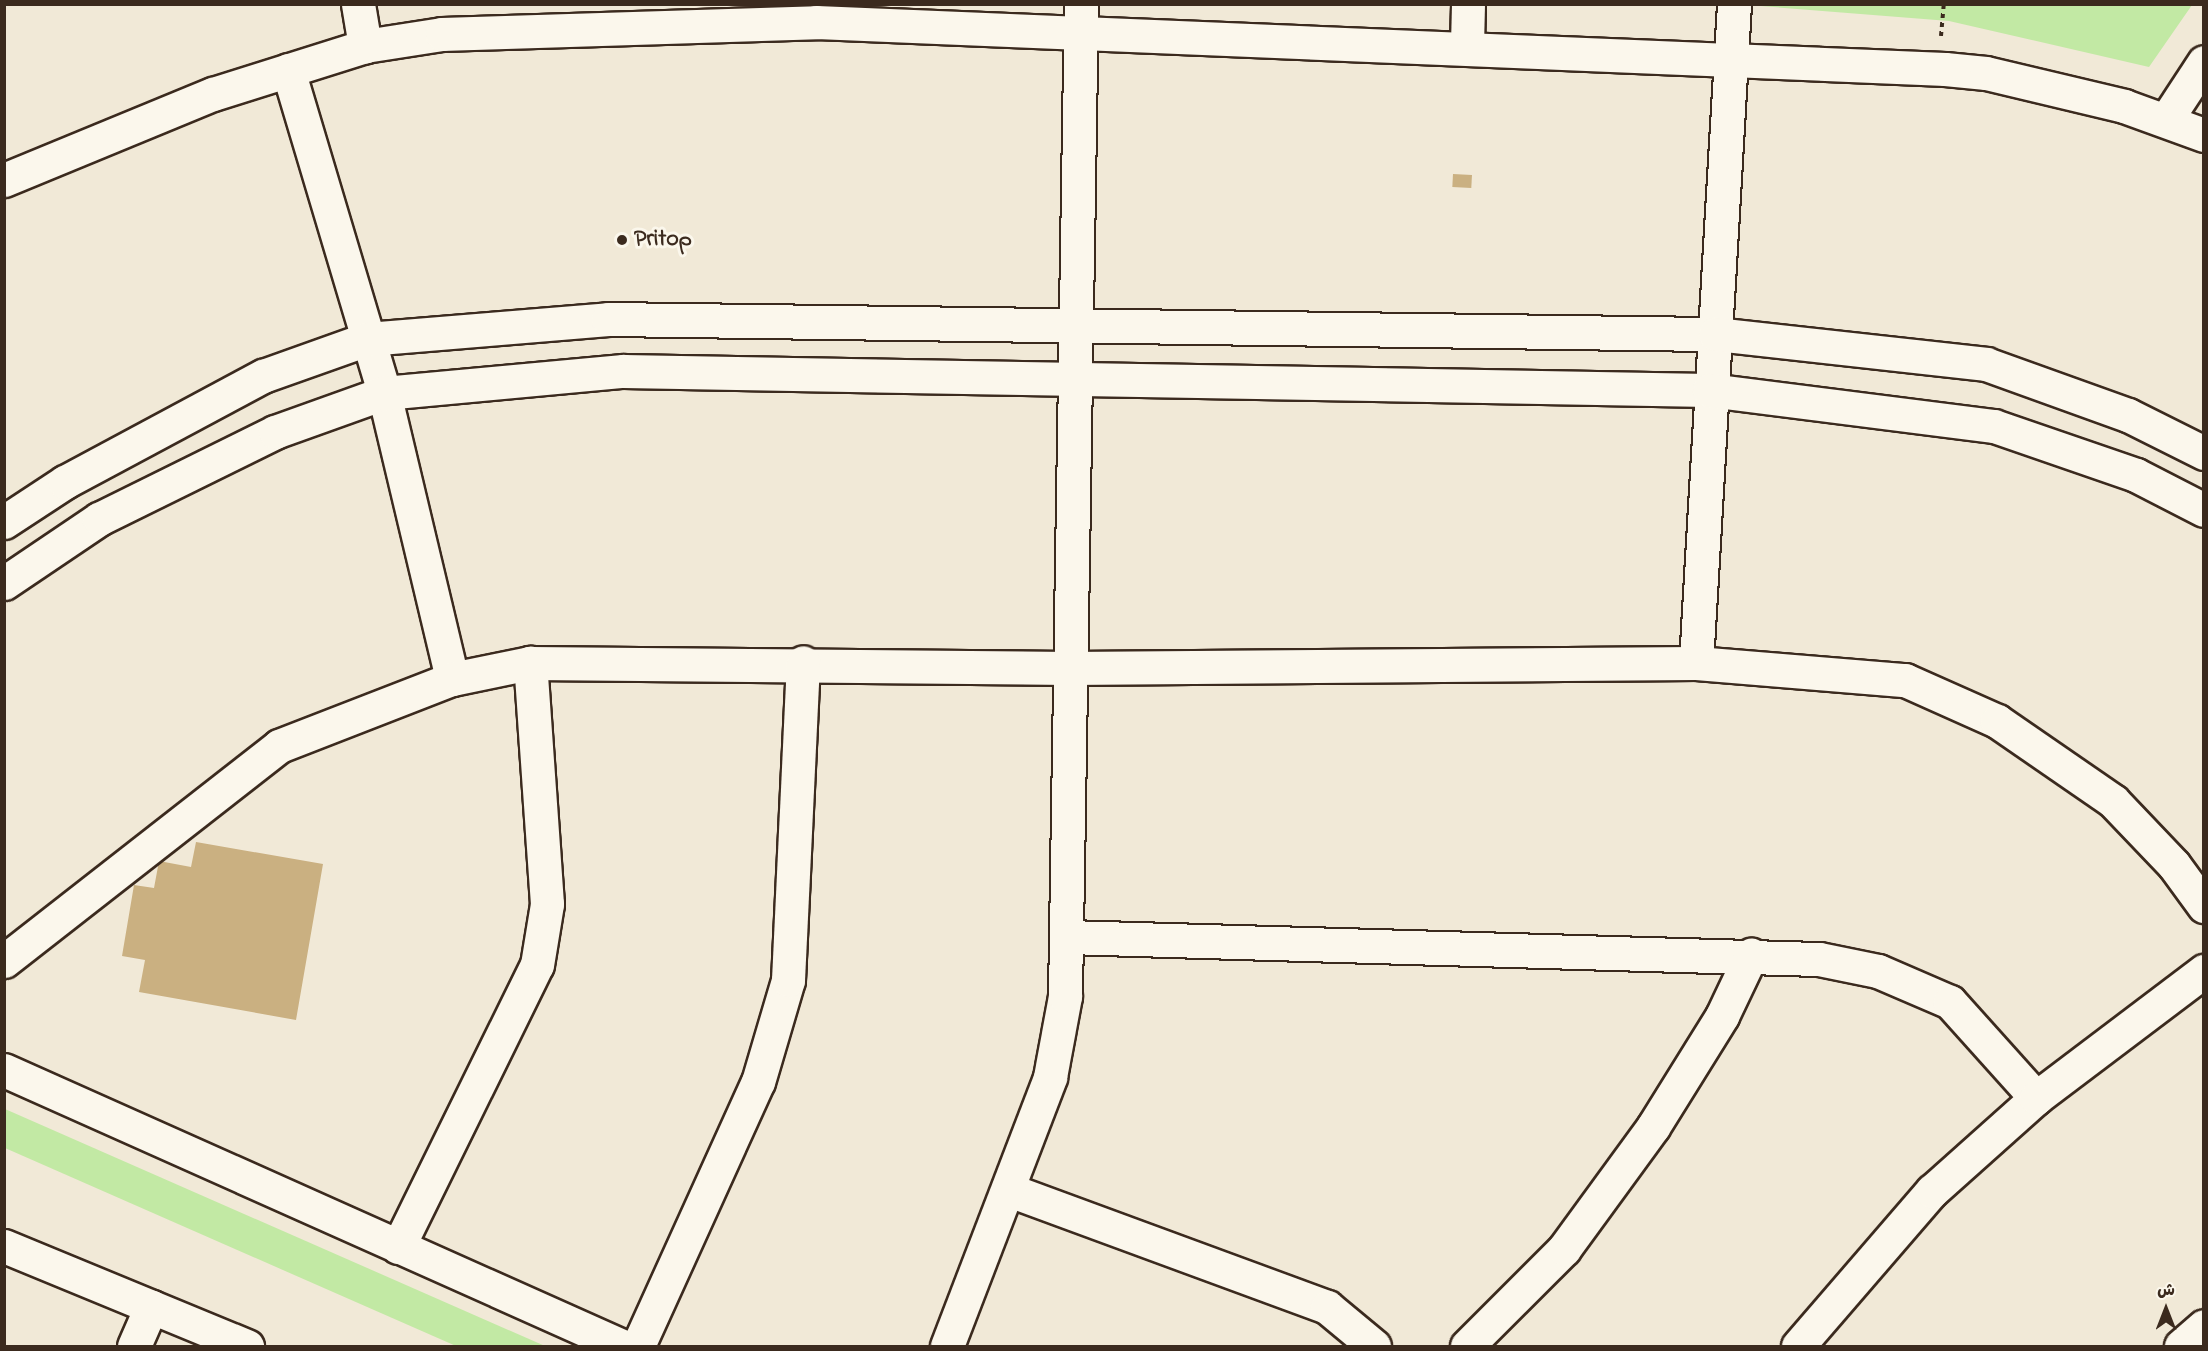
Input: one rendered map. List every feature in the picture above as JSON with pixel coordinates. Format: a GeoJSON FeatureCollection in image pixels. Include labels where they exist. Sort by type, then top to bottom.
{"type":"FeatureCollection","features":[{"type":"Feature","properties":{"kind":"street"},"geometry":{"type":"LineString","coordinates":[[358,4],[365,46]]}},
{"type":"Feature","properties":{"kind":"street"},"geometry":{"type":"LineString","coordinates":[[1467,45],[1468,4]]}},
{"type":"Feature","properties":{"kind":"street"},"geometry":{"type":"LineString","coordinates":[[1696,663],[1709,390],[1715,334],[1734,4]]}},
{"type":"Feature","properties":{"kind":"street"},"geometry":{"type":"LineString","coordinates":[[4,180],[213,94],[365,46],[538,18],[815,13],[1081,18],[1467,45],[1732,57],[1986,73],[2166,120],[2204,135]]}},
{"type":"Feature","properties":{"kind":"street"},"geometry":{"type":"LineString","coordinates":[[947,1347],[1009,1190],[1050,1077],[1065,996],[1081,18]]}},
{"type":"Feature","properties":{"kind":"street"},"geometry":{"type":"LineString","coordinates":[[2166,120],[2204,62]]}},
{"type":"Feature","properties":{"kind":"street"},"geometry":{"type":"LineString","coordinates":[[288,70],[384,393],[452,679]]}},
{"type":"Feature","properties":{"kind":"street"},"geometry":{"type":"LineString","coordinates":[[4,522],[65,482],[263,376],[367,339],[608,319],[1715,334],[1986,364],[2128,415],[2204,453]]}},
{"type":"Feature","properties":{"kind":"street"},"geometry":{"type":"LineString","coordinates":[[4,583],[99,519],[275,432],[384,393],[623,371],[1074,377],[1709,390],[1994,426],[2136,475],[2204,510]]}},
{"type":"Feature","properties":{"kind":"street"},"geometry":{"type":"LineString","coordinates":[[638,1347],[758,1082],[788,981],[803,662]]}},
{"type":"Feature","properties":{"kind":"street"},"geometry":{"type":"LineString","coordinates":[[4,961],[279,746],[452,679],[530,663],[803,662],[1069,668],[1696,663],[1905,680],[1997,721],[2113,801],[2174,865],[2204,906]]}},
{"type":"Feature","properties":{"kind":"street"},"geometry":{"type":"LineString","coordinates":[[398,1247],[537,965],[548,904],[530,663]]}},
{"type":"Feature","properties":{"kind":"street"},"geometry":{"type":"LineString","coordinates":[[1067,936],[1751,955],[1819,959],[1924,988],[1950,1002],[2036,1098]]}},
{"type":"Feature","properties":{"kind":"street"},"geometry":{"type":"LineString","coordinates":[[1467,1347],[1564,1249],[1653,1127],[1722,1016],[1751,955]]}},
{"type":"Feature","properties":{"kind":"street"},"geometry":{"type":"LineString","coordinates":[[1798,1347],[1932,1191],[2036,1098],[2204,971]]}},
{"type":"Feature","properties":{"kind":"street"},"geometry":{"type":"LineString","coordinates":[[4,1070],[621,1347]]}},
{"type":"Feature","properties":{"kind":"street"},"geometry":{"type":"LineString","coordinates":[[1009,1190],[1327,1307],[1374,1347]]}},
{"type":"Feature","properties":{"kind":"street"},"geometry":{"type":"LineString","coordinates":[[4,1246],[247,1347]]}},
{"type":"Feature","properties":{"kind":"street"},"geometry":{"type":"LineString","coordinates":[[134,1347],[151,1307]]}},
{"type":"Feature","properties":{"kind":"street"},"geometry":{"type":"LineString","coordinates":[[2181,1347],[2204,1326]]}},
{"type":"Feature","properties":{"kind":"green space"},"geometry":{"type":"Polygon","coordinates":[[[1748,5],[2192,5],[2149,67],[1949,21],[1748,5]]]}},
{"type":"Feature","properties":{"kind":"green space"},"geometry":{"type":"Polygon","coordinates":[[[4,1109],[545,1346],[456,1346],[5,1148],[4,1109]]]}},
{"type":"Feature","properties":{"kind":"building"},"geometry":{"type":"Polygon","coordinates":[[[1453,174],[1472,175],[1471,188],[1452,187],[1453,174]]]}},
{"type":"Feature","properties":{"kind":"building"},"geometry":{"type":"Polygon","coordinates":[[[196,842],[323,864],[296,1020],[139,992],[145,960],[122,956],[134,885],[154,888],[159,861],[191,867],[196,842]]]}},
{"type":"Feature","properties":{"kind":"place","name":"Pritop"},"geometry":{"type":"Point","coordinates":[622,240]}}]}
